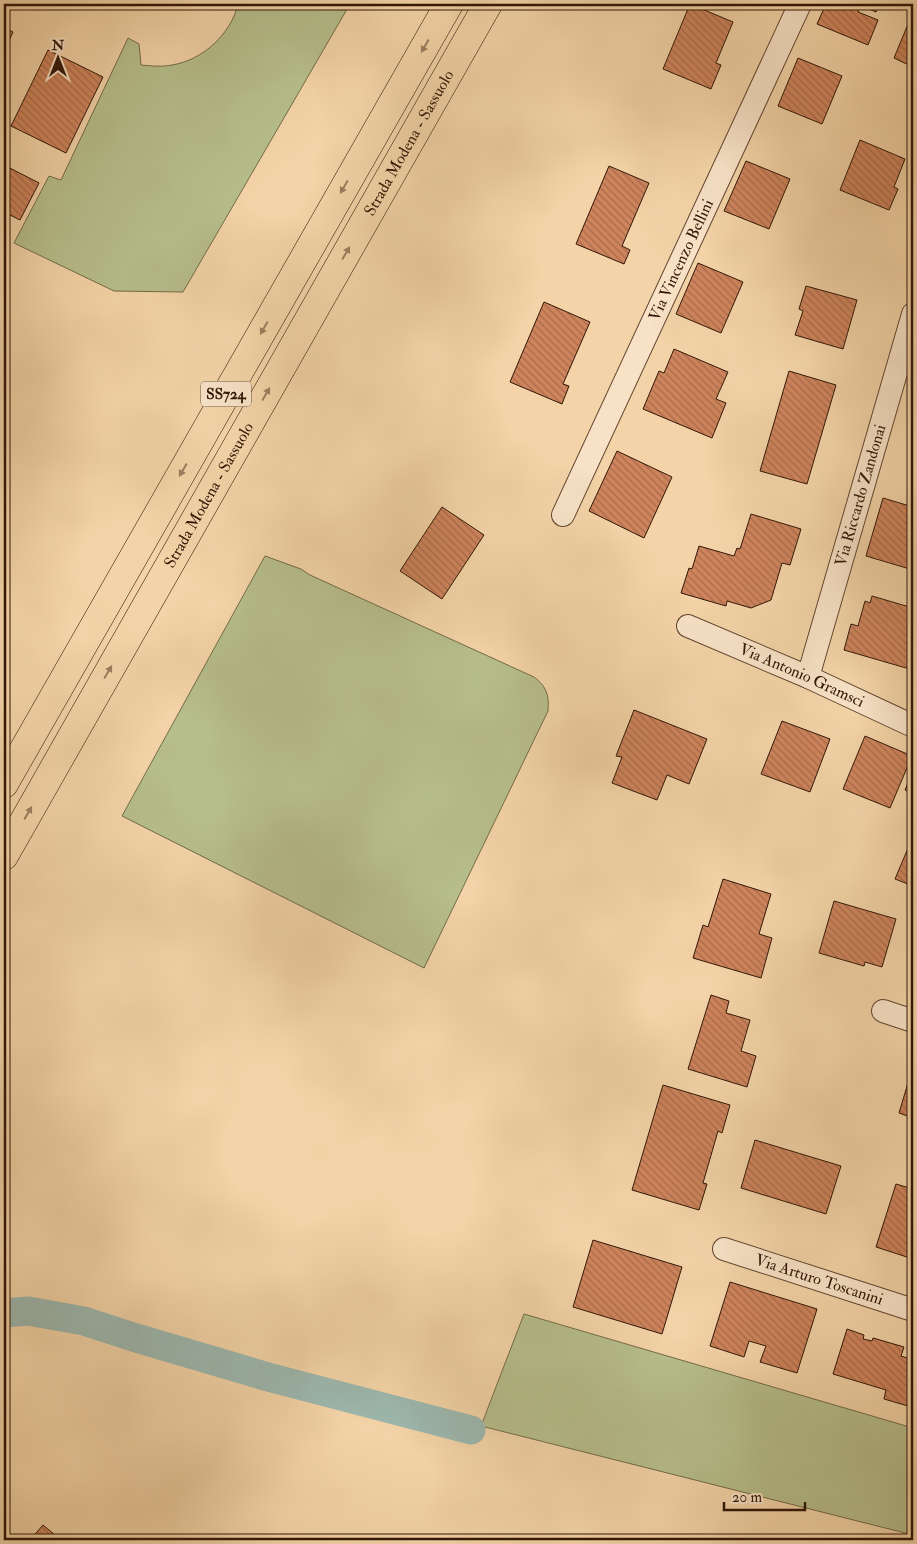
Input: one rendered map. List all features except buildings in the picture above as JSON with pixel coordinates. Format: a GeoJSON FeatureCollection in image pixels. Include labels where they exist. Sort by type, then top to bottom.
{"type":"FeatureCollection","features":[{"type":"Feature","properties":{"kind":"highway","name":"SS724"},"geometry":{"type":"LineString","coordinates":[[4,784],[449,4]]}},
{"type":"Feature","properties":{"kind":"highway","name":"Strada Modena - Sassuolo"},"geometry":{"type":"LineString","coordinates":[[4,856],[488,4]]}},
{"type":"Feature","properties":{"kind":"street","name":"Via Vincenzo Bellini"},"geometry":{"type":"LineString","coordinates":[[563,516],[800,4]]}},
{"type":"Feature","properties":{"kind":"street","name":"Via Riccardo Zandonai"},"geometry":{"type":"LineString","coordinates":[[808,676],[913,314]]}},
{"type":"Feature","properties":{"kind":"street","name":"Via Antonio Gramsci"},"geometry":{"type":"LineString","coordinates":[[688,626],[808,676],[913,726]]}},
{"type":"Feature","properties":{"kind":"street"},"geometry":{"type":"LineString","coordinates":[[883,1011],[913,1021]]}},
{"type":"Feature","properties":{"kind":"street","name":"Via Arturo Toscanini"},"geometry":{"type":"LineString","coordinates":[[724,1249],[913,1310]]}},
{"type":"Feature","properties":{"kind":"green space"},"geometry":{"type":"Polygon","coordinates":[[[238,4],[350,4],[183,292],[114,291],[14,243],[49,176],[61,180],[128,38],[139,44],[141,65],[164,66],[183,62],[194,58],[214,44],[229,25],[238,4]]]}},
{"type":"Feature","properties":{"kind":"green space"},"geometry":{"type":"Polygon","coordinates":[[[265,556],[301,569],[310,575],[534,677],[542,684],[546,692],[548,711],[424,968],[122,816],[265,556]]]}},
{"type":"Feature","properties":{"kind":"green space"},"geometry":{"type":"Polygon","coordinates":[[[524,1314],[913,1428],[913,1535],[481,1426],[524,1314]]]}},
{"type":"Feature","properties":{"kind":"waterway"},"geometry":{"type":"LineString","coordinates":[[4,1313],[28,1311],[84,1321],[268,1377],[471,1430]]}}]}
